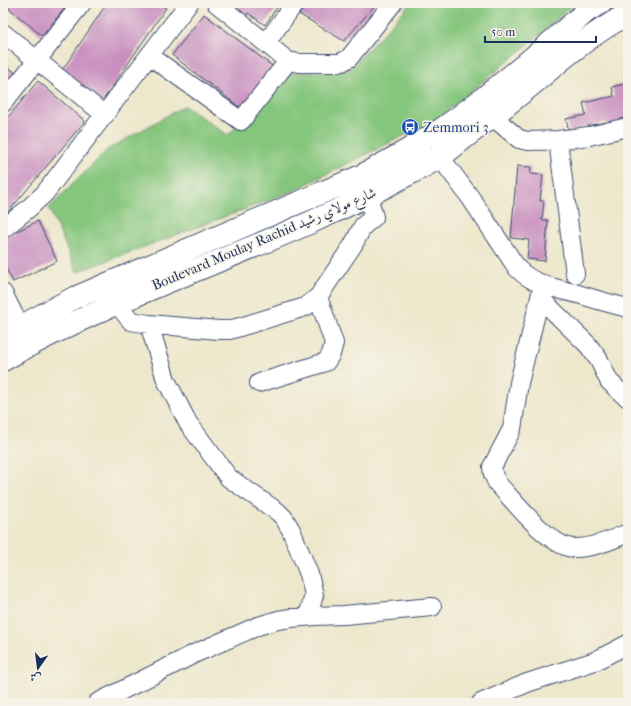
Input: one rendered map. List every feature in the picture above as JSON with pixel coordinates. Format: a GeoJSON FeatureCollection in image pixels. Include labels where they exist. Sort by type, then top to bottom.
{"type":"FeatureCollection","features":[{"type":"Feature","properties":{"kind":"main road","name":"Boulevard Moulay Rachid شارع مولاي رشيد"},"geometry":{"type":"LineString","coordinates":[[12,332],[72,298],[361,176],[393,159],[453,122],[516,72],[595,5]]}},
{"type":"Feature","properties":{"kind":"main road","name":"Boulevard Moulay Rachid شارع مولاي رشيد"},"geometry":{"type":"LineString","coordinates":[[3,360],[29,345],[140,293],[318,219],[368,196],[440,157],[493,117],[570,52],[609,24],[628,14]]}},
{"type":"Feature","properties":{"kind":"street"},"geometry":{"type":"LineString","coordinates":[[3,103],[82,3]]}},
{"type":"Feature","properties":{"kind":"street"},"geometry":{"type":"LineString","coordinates":[[3,229],[45,193],[189,3]]}},
{"type":"Feature","properties":{"kind":"street"},"geometry":{"type":"LineString","coordinates":[[216,3],[288,61],[299,64],[337,63],[349,58],[393,3]]}},
{"type":"Feature","properties":{"kind":"street"},"geometry":{"type":"LineString","coordinates":[[266,43],[295,3]]}},
{"type":"Feature","properties":{"kind":"street"},"geometry":{"type":"LineString","coordinates":[[3,33],[105,115]]}},
{"type":"Feature","properties":{"kind":"street"},"geometry":{"type":"LineString","coordinates":[[150,56],[241,120],[288,61]]}},
{"type":"Feature","properties":{"kind":"street"},"geometry":{"type":"LineString","coordinates":[[493,117],[519,139],[528,141],[558,140],[589,136],[628,127]]}},
{"type":"Feature","properties":{"kind":"street"},"geometry":{"type":"LineString","coordinates":[[558,140],[575,274]]}},
{"type":"Feature","properties":{"kind":"street"},"geometry":{"type":"LineString","coordinates":[[440,157],[470,197],[517,268],[542,292],[588,345],[599,360],[609,381],[628,398]]}},
{"type":"Feature","properties":{"kind":"street"},"geometry":{"type":"LineString","coordinates":[[116,304],[131,320],[149,324],[207,330],[229,330],[305,307],[318,297],[353,245],[363,226],[374,217],[368,196]]}},
{"type":"Feature","properties":{"kind":"street"},"geometry":{"type":"LineString","coordinates":[[542,292],[628,308]]}},
{"type":"Feature","properties":{"kind":"street"},"geometry":{"type":"LineString","coordinates":[[542,292],[519,383],[512,428],[492,467],[493,474],[497,483],[545,534],[563,546],[574,549],[594,546],[628,533]]}},
{"type":"Feature","properties":{"kind":"street"},"geometry":{"type":"LineString","coordinates":[[3,293],[12,332]]}},
{"type":"Feature","properties":{"kind":"street"},"geometry":{"type":"LineString","coordinates":[[259,384],[326,362],[331,354],[334,343],[318,297]]}},
{"type":"Feature","properties":{"kind":"street"},"geometry":{"type":"LineString","coordinates":[[149,324],[166,380],[188,423],[229,478],[278,512],[284,518],[291,530],[309,574],[314,595],[308,616]]}},
{"type":"Feature","properties":{"kind":"street"},"geometry":{"type":"LineString","coordinates":[[97,703],[196,653],[258,626],[291,618],[308,616],[344,615],[432,607]]}},
{"type":"Feature","properties":{"kind":"street"},"geometry":{"type":"LineString","coordinates":[[481,703],[527,683],[596,661],[628,644]]}},
{"type":"Feature","properties":{"kind":"green space"},"geometry":{"type":"Polygon","coordinates":[[[411,3],[575,3],[530,43],[437,119],[291,192],[77,272],[49,208],[107,150],[184,106],[228,135],[291,73],[348,71],[411,3]]]}},
{"type":"Feature","properties":{"kind":"building"},"geometry":{"type":"Polygon","coordinates":[[[3,3],[69,3],[42,36],[3,3]]]}},
{"type":"Feature","properties":{"kind":"building"},"geometry":{"type":"Polygon","coordinates":[[[107,3],[158,3],[166,8],[101,103],[59,75],[107,3]]]}},
{"type":"Feature","properties":{"kind":"building"},"geometry":{"type":"Polygon","coordinates":[[[221,3],[280,3],[265,25],[248,13],[244,20],[221,3]]]}},
{"type":"Feature","properties":{"kind":"building"},"geometry":{"type":"Polygon","coordinates":[[[310,3],[377,3],[344,41],[299,14],[310,3]]]}},
{"type":"Feature","properties":{"kind":"building"},"geometry":{"type":"Polygon","coordinates":[[[204,14],[275,68],[243,110],[172,55],[204,14]]]}},
{"type":"Feature","properties":{"kind":"building"},"geometry":{"type":"Polygon","coordinates":[[[3,63],[17,74],[3,90],[3,63]]]}},
{"type":"Feature","properties":{"kind":"building"},"geometry":{"type":"Polygon","coordinates":[[[624,71],[628,71],[628,121],[607,125],[606,122],[569,132],[566,119],[586,115],[583,103],[614,96],[612,87],[627,83],[624,71]]]}},
{"type":"Feature","properties":{"kind":"building"},"geometry":{"type":"Polygon","coordinates":[[[38,81],[85,121],[3,218],[3,123],[38,81]]]}},
{"type":"Feature","properties":{"kind":"building"},"geometry":{"type":"Polygon","coordinates":[[[517,166],[531,167],[530,174],[543,175],[540,201],[544,201],[542,220],[548,220],[545,261],[527,259],[529,240],[511,238],[517,166]]]}},
{"type":"Feature","properties":{"kind":"building"},"geometry":{"type":"Polygon","coordinates":[[[38,221],[57,261],[13,282],[3,262],[3,238],[38,221]]]}},
{"type":"Feature","properties":{"kind":"place","name":"Zemmori 3"},"geometry":{"type":"Point","coordinates":[410,127]}}]}
